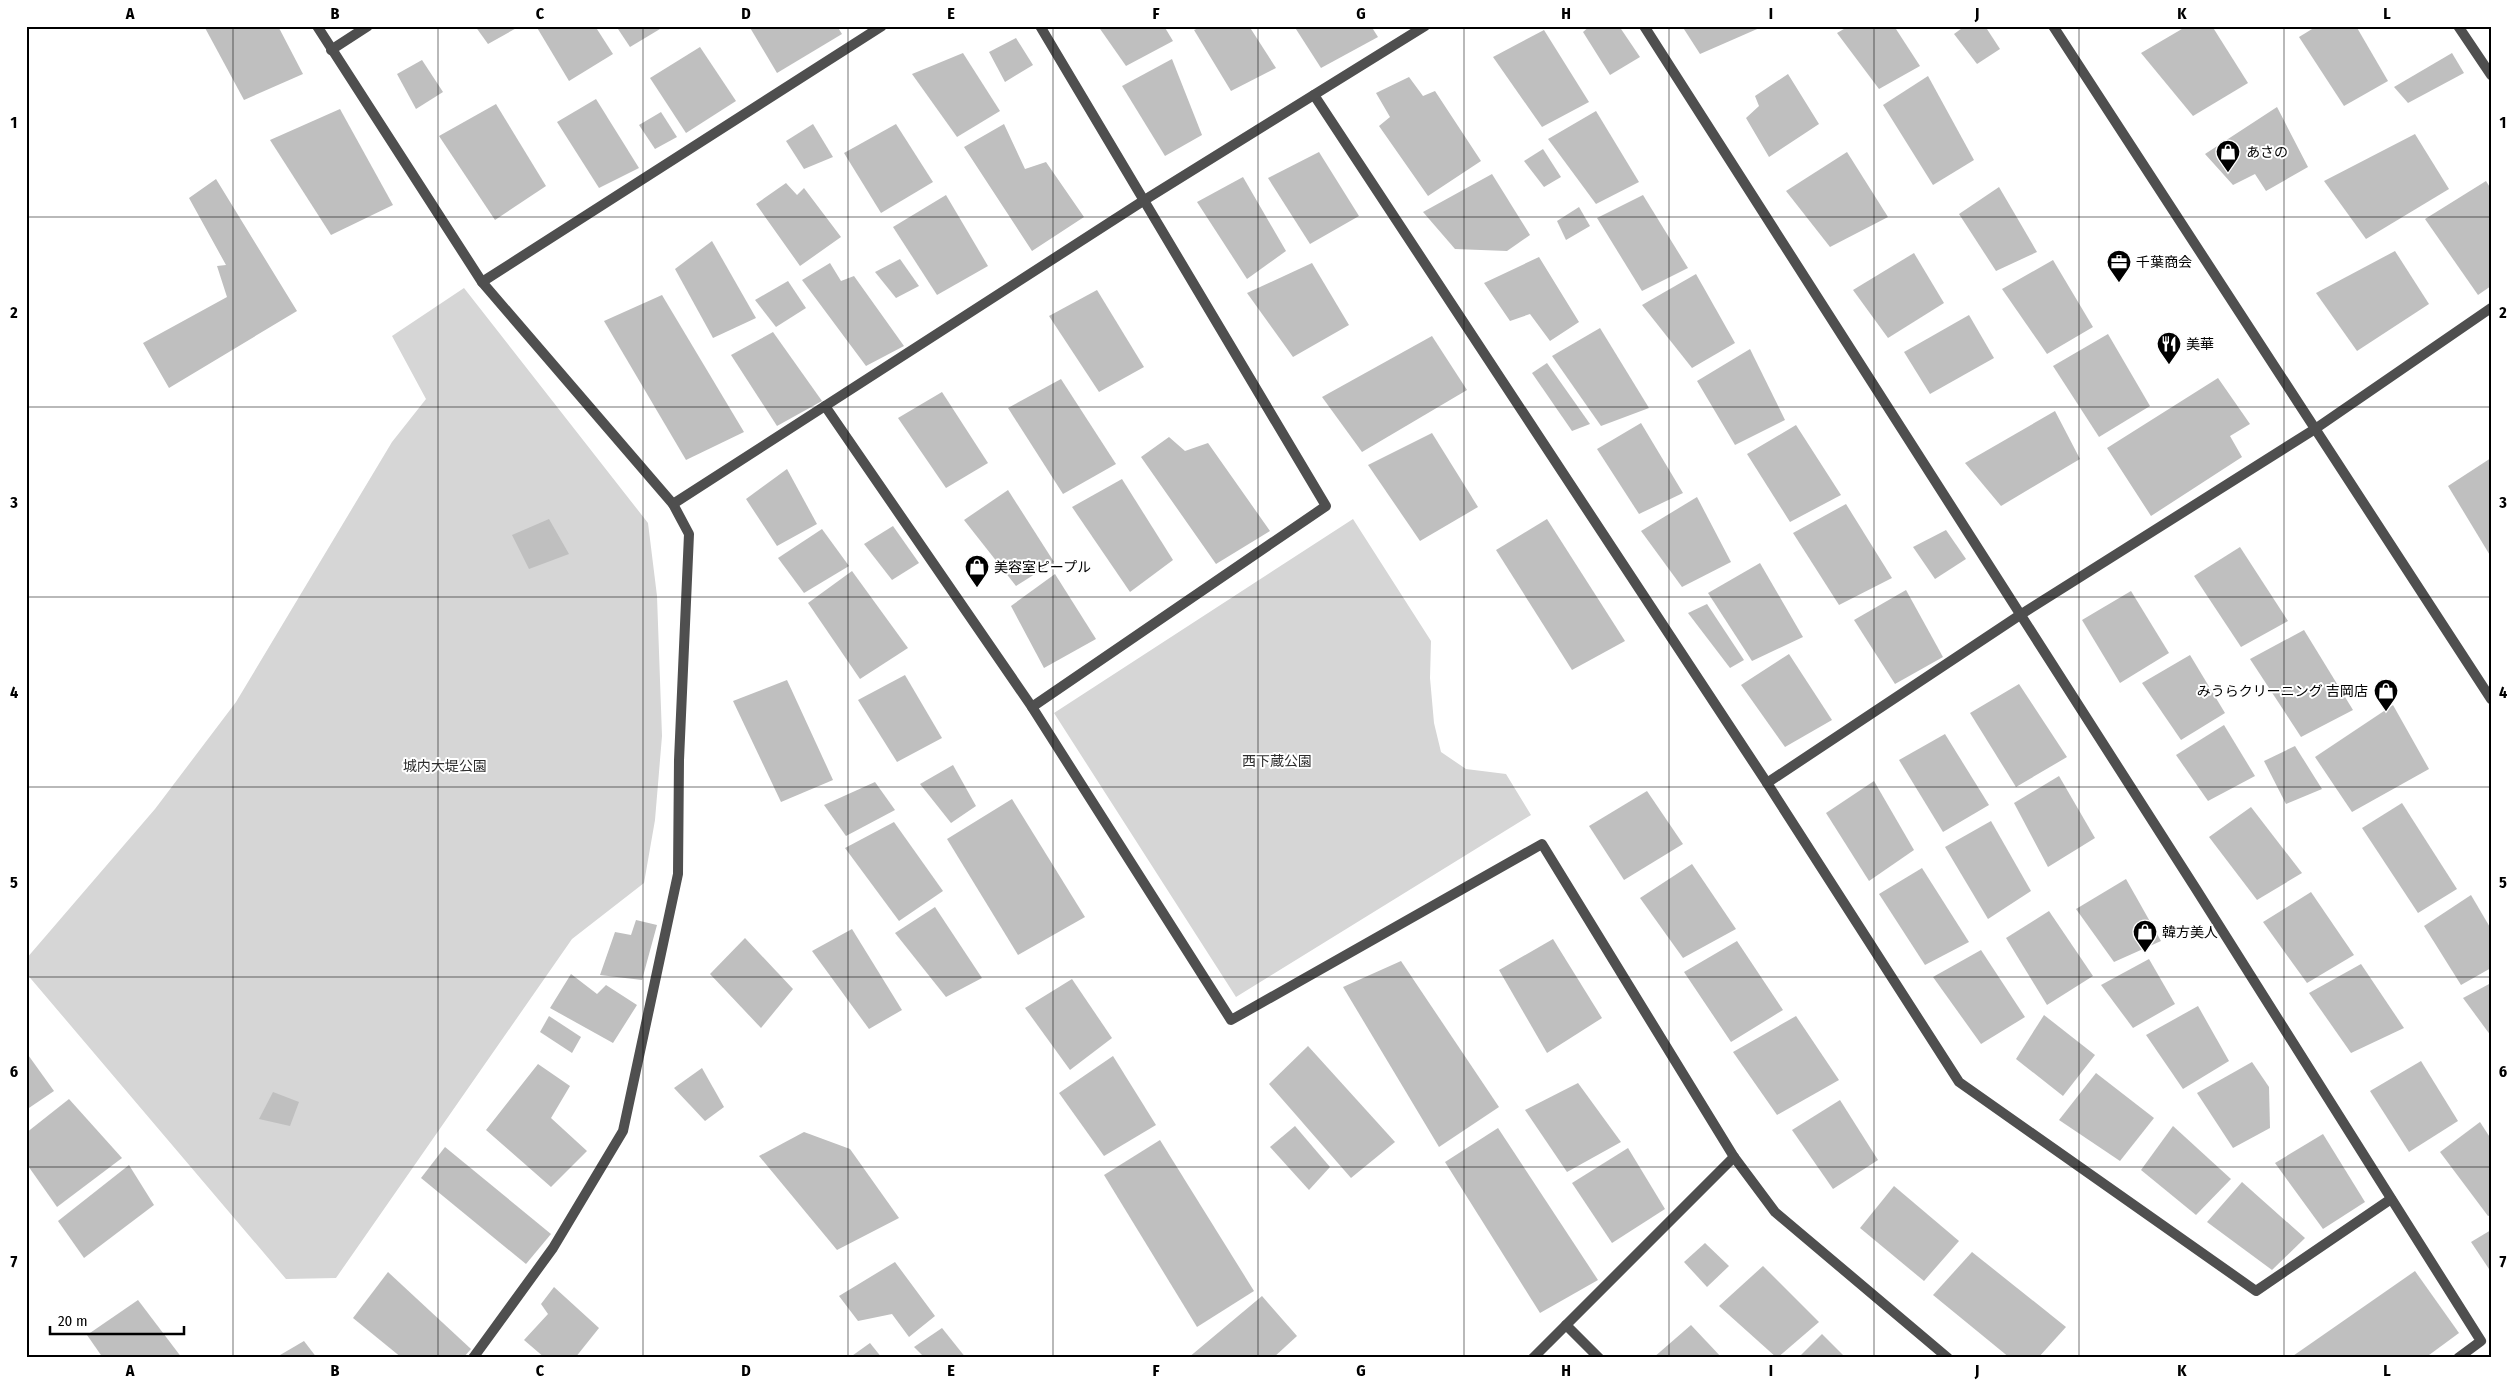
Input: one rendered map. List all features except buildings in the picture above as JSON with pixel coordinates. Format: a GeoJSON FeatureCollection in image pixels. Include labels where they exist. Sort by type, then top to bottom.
{"type":"FeatureCollection","features":[{"type":"Feature","properties":{"kind":"street"},"geometry":{"type":"LineString","coordinates":[[317,26],[482,282],[673,504],[690,534],[679,760],[678,874],[623,1131],[553,1248],[473,1358]]}},
{"type":"Feature","properties":{"kind":"street"},"geometry":{"type":"LineString","coordinates":[[331,50],[368,26]]}},
{"type":"Feature","properties":{"kind":"street"},"geometry":{"type":"LineString","coordinates":[[482,282],[882,26]]}},
{"type":"Feature","properties":{"kind":"street"},"geometry":{"type":"LineString","coordinates":[[1032,707],[1326,506],[1040,26]]}},
{"type":"Feature","properties":{"kind":"street"},"geometry":{"type":"LineString","coordinates":[[673,504],[1143,201],[1425,26]]}},
{"type":"Feature","properties":{"kind":"street"},"geometry":{"type":"LineString","coordinates":[[1644,26],[2480,1341],[2458,1358]]}},
{"type":"Feature","properties":{"kind":"street"},"geometry":{"type":"LineString","coordinates":[[2053,26],[2491,699]]}},
{"type":"Feature","properties":{"kind":"street"},"geometry":{"type":"LineString","coordinates":[[2458,26],[2491,75]]}},
{"type":"Feature","properties":{"kind":"street"},"geometry":{"type":"LineString","coordinates":[[1314,95],[1767,783],[1959,1082],[2256,1291],[2391,1199]]}},
{"type":"Feature","properties":{"kind":"street"},"geometry":{"type":"LineString","coordinates":[[1767,783],[2020,616],[2315,429],[2491,308]]}},
{"type":"Feature","properties":{"kind":"street"},"geometry":{"type":"LineString","coordinates":[[825,406],[1032,707],[1230,1020],[1542,844],[1734,1157],[1775,1212],[1948,1358]]}},
{"type":"Feature","properties":{"kind":"street"},"geometry":{"type":"LineString","coordinates":[[1533,1358],[1734,1157]]}},
{"type":"Feature","properties":{"kind":"street"},"geometry":{"type":"LineString","coordinates":[[1566,1325],[1599,1358]]}},
{"type":"Feature","properties":{"kind":"green space","name":"城内大堤公園"},"geometry":{"type":"Polygon","coordinates":[[[464,288],[648,523],[657,596],[662,736],[655,820],[644,883],[572,939],[336,1278],[286,1279],[26,973],[26,959],[155,809],[236,702],[392,442],[426,399],[392,336],[464,288]]]}},
{"type":"Feature","properties":{"kind":"green space","name":"西下蔵公園"},"geometry":{"type":"Polygon","coordinates":[[[1353,519],[1431,641],[1430,678],[1434,723],[1441,752],[1466,769],[1506,774],[1531,815],[1236,997],[1054,713],[1353,519]]]}},
{"type":"Feature","properties":{"kind":"place","name":"あさの"},"geometry":{"type":"Point","coordinates":[2228,173]}},
{"type":"Feature","properties":{"kind":"place","name":"千葉商会"},"geometry":{"type":"Point","coordinates":[2119,283]}},
{"type":"Feature","properties":{"kind":"place","name":"美華"},"geometry":{"type":"Point","coordinates":[2169,365]}},
{"type":"Feature","properties":{"kind":"place","name":"美容室ピープル"},"geometry":{"type":"Point","coordinates":[977,588]}},
{"type":"Feature","properties":{"kind":"place","name":"みうらクリーニング 吉岡店"},"geometry":{"type":"Point","coordinates":[2386,712]}},
{"type":"Feature","properties":{"kind":"place","name":"韓方美人"},"geometry":{"type":"Point","coordinates":[2145,953]}}]}
